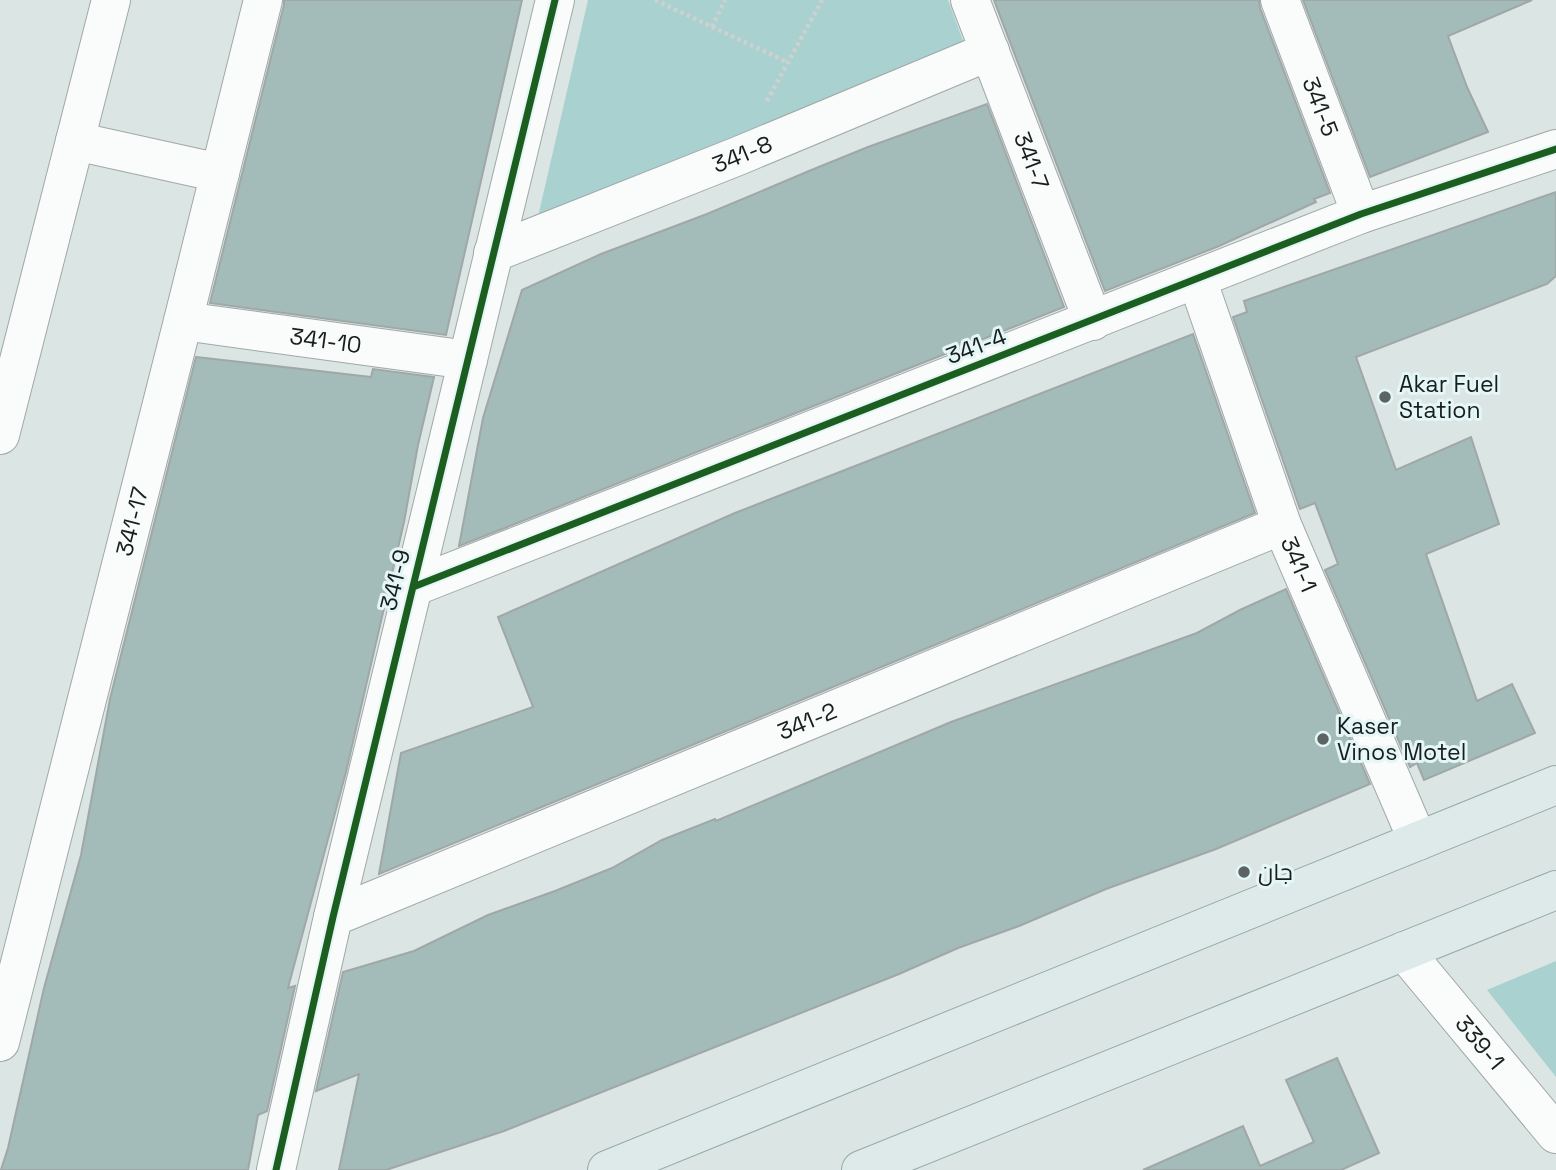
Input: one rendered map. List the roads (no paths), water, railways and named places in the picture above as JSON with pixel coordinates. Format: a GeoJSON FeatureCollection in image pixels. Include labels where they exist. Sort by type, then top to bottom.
{"type":"FeatureCollection","features":[{"type":"Feature","properties":{"kind":"main road"},"geometry":{"type":"LineString","coordinates":[[607,1170],[1556,785]]}},
{"type":"Feature","properties":{"kind":"main road"},"geometry":{"type":"LineString","coordinates":[[861,1170],[1556,890]]}},
{"type":"Feature","properties":{"kind":"street"},"geometry":{"type":"LineString","coordinates":[[0,435],[111,0]]}},
{"type":"Feature","properties":{"kind":"street","name":"341-17"},"geometry":{"type":"LineString","coordinates":[[0,1042],[263,0]]}},
{"type":"Feature","properties":{"kind":"street","name":"341-9"},"geometry":{"type":"LineString","coordinates":[[276,1170],[333,918],[555,0]]}},
{"type":"Feature","properties":{"kind":"street","name":"341-7"},"geometry":{"type":"LineString","coordinates":[[970,0],[1093,321]]}},
{"type":"Feature","properties":{"kind":"street","name":"341-5"},"geometry":{"type":"LineString","coordinates":[[1280,0],[1361,214]]}},
{"type":"Feature","properties":{"kind":"street","name":"341-8"},"geometry":{"type":"LineString","coordinates":[[493,253],[738,156],[990,51]]}},
{"type":"Feature","properties":{"kind":"street"},"geometry":{"type":"LineString","coordinates":[[75,141],[220,173]]}},
{"type":"Feature","properties":{"kind":"street","name":"341-4"},"geometry":{"type":"LineString","coordinates":[[413,587],[1361,214],[1556,149]]}},
{"type":"Feature","properties":{"kind":"street","name":"341-1"},"geometry":{"type":"LineString","coordinates":[[1197,279],[1282,525],[1418,841]]}},
{"type":"Feature","properties":{"kind":"street","name":"341-10"},"geometry":{"type":"LineString","coordinates":[[183,321],[468,360]]}},
{"type":"Feature","properties":{"kind":"street","name":"341-2"},"geometry":{"type":"LineString","coordinates":[[333,918],[1282,525]]}},
{"type":"Feature","properties":{"kind":"street","name":"339-1"},"geometry":{"type":"LineString","coordinates":[[1404,951],[1556,1134]]}},
{"type":"Feature","properties":{"kind":"place","name":"Akar Fuel Station"},"geometry":{"type":"Point","coordinates":[1385,397]}},
{"type":"Feature","properties":{"kind":"place","name":"Kaser Vinos Motel"},"geometry":{"type":"Point","coordinates":[1323,739]}},
{"type":"Feature","properties":{"kind":"place","name":"جان"},"geometry":{"type":"Point","coordinates":[1244,872]}}]}
